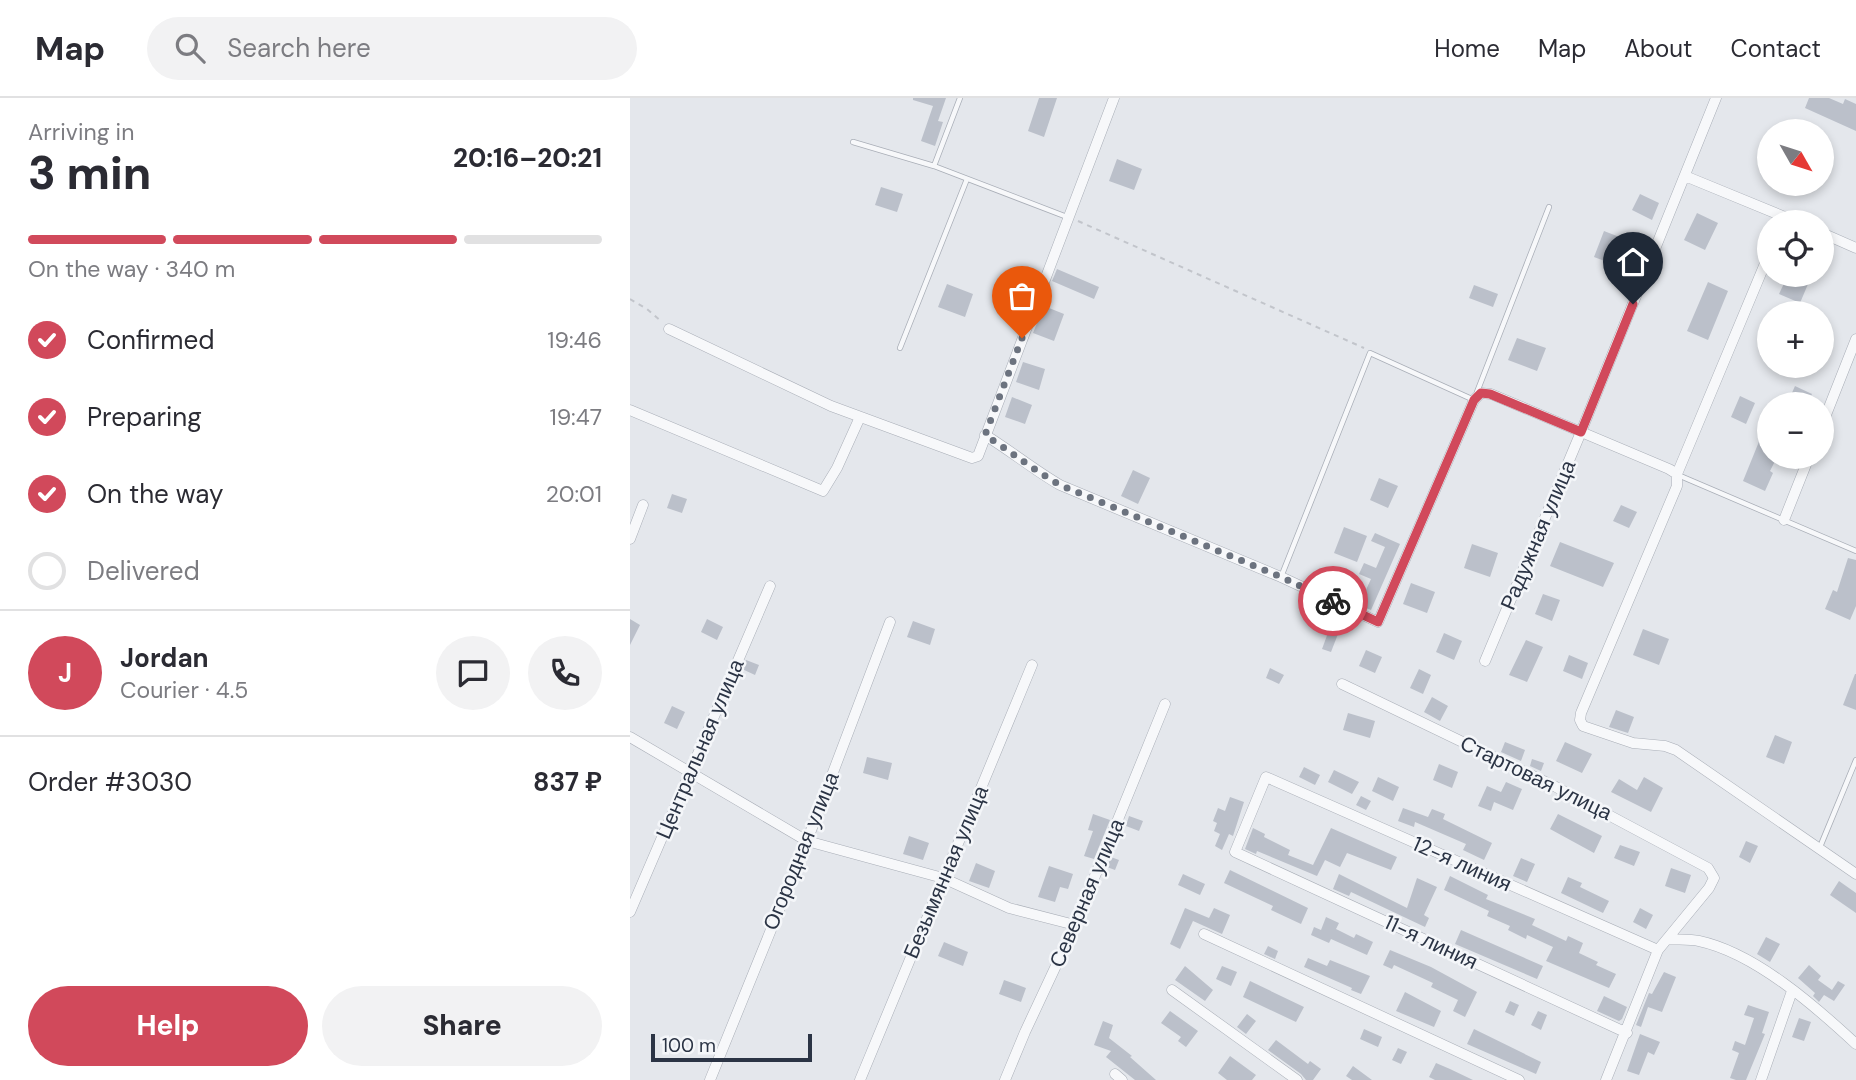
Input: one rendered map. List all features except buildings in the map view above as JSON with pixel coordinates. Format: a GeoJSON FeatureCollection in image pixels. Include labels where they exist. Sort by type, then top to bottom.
{"type":"FeatureCollection","features":[{"type":"Feature","properties":{"kind":"street"},"geometry":{"type":"LineString","coordinates":[[669,329],[819,401],[972,458],[978,456],[1114,98]]}},
{"type":"Feature","properties":{"kind":"street","name":"Радужная улица"},"geometry":{"type":"LineString","coordinates":[[1485,661],[1716,98]]}},
{"type":"Feature","properties":{"kind":"street"},"geometry":{"type":"LineString","coordinates":[[1685,176],[1762,210]]}},
{"type":"Feature","properties":{"kind":"street"},"geometry":{"type":"LineString","coordinates":[[1834,238],[1856,248]]}},
{"type":"Feature","properties":{"kind":"street"},"geometry":{"type":"LineString","coordinates":[[1757,283],[1677,474],[1677,486],[1580,720],[1583,726],[1633,743],[1665,746],[1676,750],[1856,874]]}},
{"type":"Feature","properties":{"kind":"street"},"geometry":{"type":"LineString","coordinates":[[1834,395],[1856,339]]}},
{"type":"Feature","properties":{"kind":"street"},"geometry":{"type":"LineString","coordinates":[[985,435],[1020,458],[1031,469],[1060,485],[1281,577],[1378,622],[1474,400],[1481,393],[1490,394],[1677,474]]}},
{"type":"Feature","properties":{"kind":"street"},"geometry":{"type":"LineString","coordinates":[[630,410],[823,491],[837,468],[860,417]]}},
{"type":"Feature","properties":{"kind":"street"},"geometry":{"type":"LineString","coordinates":[[1783,520],[1804,469]]}},
{"type":"Feature","properties":{"kind":"street"},"geometry":{"type":"LineString","coordinates":[[630,539],[643,505]]}},
{"type":"Feature","properties":{"kind":"street","name":"Центральная улица"},"geometry":{"type":"LineString","coordinates":[[630,912],[770,586]]}},
{"type":"Feature","properties":{"kind":"street","name":"Огородная улица"},"geometry":{"type":"LineString","coordinates":[[710,1080],[807,841],[890,622]]}},
{"type":"Feature","properties":{"kind":"street","name":"Безымянная улица"},"geometry":{"type":"LineString","coordinates":[[860,1080],[1032,665]]}},
{"type":"Feature","properties":{"kind":"street","name":"Стартовая улица"},"geometry":{"type":"LineString","coordinates":[[1342,684],[1641,831],[1708,868],[1714,878],[1709,888],[1667,939]]}},
{"type":"Feature","properties":{"kind":"street","name":"Северная улица"},"geometry":{"type":"LineString","coordinates":[[1004,1080],[1075,925],[1165,704]]}},
{"type":"Feature","properties":{"kind":"street"},"geometry":{"type":"LineString","coordinates":[[630,737],[807,841],[943,878],[1009,908],[1075,925]]}},
{"type":"Feature","properties":{"kind":"street","name":"11-я линия"},"geometry":{"type":"LineString","coordinates":[[1266,777],[1235,852],[1627,1033]]}},
{"type":"Feature","properties":{"kind":"street","name":"12-я линия"},"geometry":{"type":"LineString","coordinates":[[1266,777],[1658,950]]}},
{"type":"Feature","properties":{"kind":"street"},"geometry":{"type":"LineString","coordinates":[[1204,934],[1519,1080]]}},
{"type":"Feature","properties":{"kind":"street"},"geometry":{"type":"LineString","coordinates":[[1606,1080],[1658,950],[1667,939],[1699,941],[1759,967],[1833,1022],[1856,1044]]}},
{"type":"Feature","properties":{"kind":"street"},"geometry":{"type":"LineString","coordinates":[[1172,990],[1297,1080]]}},
{"type":"Feature","properties":{"kind":"street"},"geometry":{"type":"LineString","coordinates":[[1760,1080],[1792,991]]}},
{"type":"Feature","properties":{"kind":"lane"},"geometry":{"type":"LineString","coordinates":[[934,166],[960,98]]}},
{"type":"Feature","properties":{"kind":"lane"},"geometry":{"type":"LineString","coordinates":[[853,142],[934,166],[1068,217]]}},
{"type":"Feature","properties":{"kind":"lane"},"geometry":{"type":"LineString","coordinates":[[900,348],[967,179]]}},
{"type":"Feature","properties":{"kind":"lane"},"geometry":{"type":"LineString","coordinates":[[1281,577],[1370,353],[1474,400],[1549,207]]}},
{"type":"Feature","properties":{"kind":"lane"},"geometry":{"type":"LineString","coordinates":[[1677,474],[1856,551]]}},
{"type":"Feature","properties":{"kind":"lane"},"geometry":{"type":"LineString","coordinates":[[1818,849],[1856,760]]}},
{"type":"Feature","properties":{"kind":"path"},"geometry":{"type":"LineString","coordinates":[[1068,217],[1364,347],[1370,353]]}},
{"type":"Feature","properties":{"kind":"path"},"geometry":{"type":"LineString","coordinates":[[630,299],[647,309],[669,329]]}},
{"type":"Feature","properties":{"kind":"way so far"},"geometry":{"type":"LineString","coordinates":[[1022,338],[985,435],[1020,458],[1031,469],[1060,485],[1333,601]]}},
{"type":"Feature","properties":{"kind":"route"},"geometry":{"type":"LineString","coordinates":[[1333,601],[1378,622],[1474,400],[1481,393],[1490,394],[1581,432],[1633,304]]}}]}
